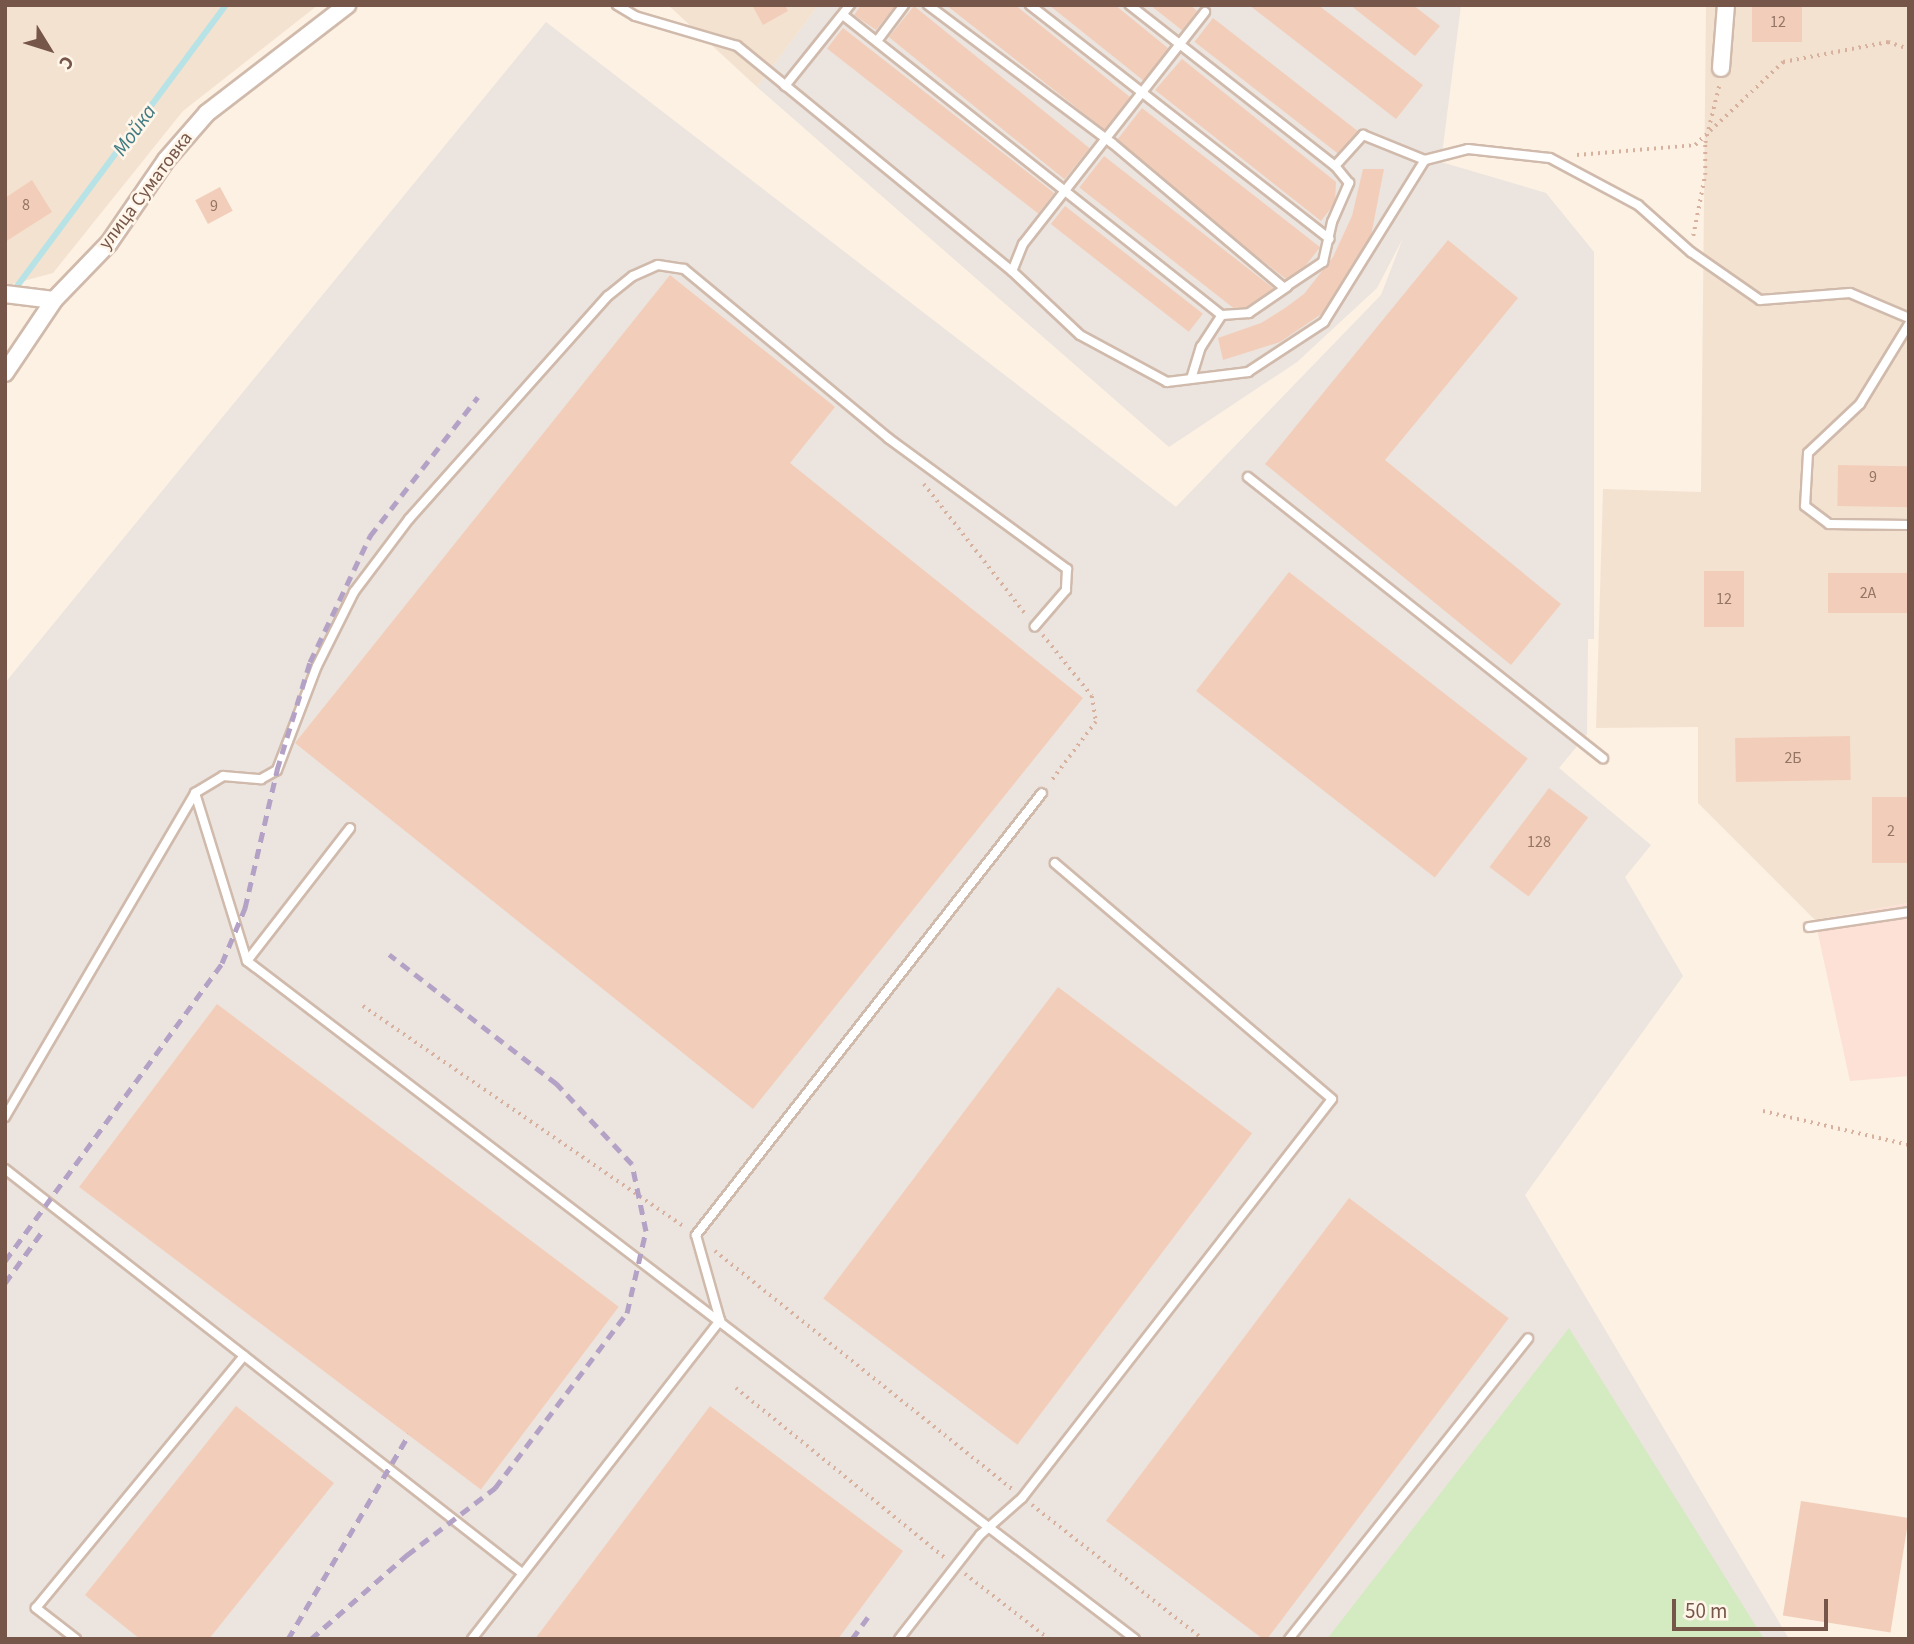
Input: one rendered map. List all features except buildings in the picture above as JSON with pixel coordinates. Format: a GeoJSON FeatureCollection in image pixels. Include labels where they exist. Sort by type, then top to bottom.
{"type":"FeatureCollection","features":[{"type":"Feature","properties":{"kind":"street","name":"улица Суматовка"},"geometry":{"type":"LineString","coordinates":[[5,373],[54,300],[109,243],[166,160],[207,113],[347,5]]}},
{"type":"Feature","properties":{"kind":"street"},"geometry":{"type":"LineString","coordinates":[[1721,68],[1726,5]]}},
{"type":"Feature","properties":{"kind":"street"},"geometry":{"type":"LineString","coordinates":[[5,294],[54,300]]}},
{"type":"Feature","properties":{"kind":"lane"},"geometry":{"type":"LineString","coordinates":[[617,5],[635,16],[737,46],[1012,271],[1080,335],[1167,382],[1248,372],[1324,322],[1425,160]]}},
{"type":"Feature","properties":{"kind":"lane"},"geometry":{"type":"LineString","coordinates":[[785,86],[850,5]]}},
{"type":"Feature","properties":{"kind":"lane"},"geometry":{"type":"LineString","coordinates":[[877,41],[904,5]]}},
{"type":"Feature","properties":{"kind":"lane"},"geometry":{"type":"LineString","coordinates":[[928,5],[1106,138],[1284,288],[1324,262],[1329,239],[1349,183],[1335,166],[1130,5]]}},
{"type":"Feature","properties":{"kind":"lane"},"geometry":{"type":"LineString","coordinates":[[1030,5],[1329,239]]}},
{"type":"Feature","properties":{"kind":"lane"},"geometry":{"type":"LineString","coordinates":[[1012,271],[1023,244],[1205,12]]}},
{"type":"Feature","properties":{"kind":"lane"},"geometry":{"type":"LineString","coordinates":[[842,15],[1067,189],[1222,315],[1249,313],[1292,283]]}},
{"type":"Feature","properties":{"kind":"lane"},"geometry":{"type":"LineString","coordinates":[[1335,166],[1363,135],[1425,160],[1468,149],[1550,158],[1638,205],[1690,252],[1760,300],[1850,293],[1909,318]]}},
{"type":"Feature","properties":{"kind":"lane"},"geometry":{"type":"LineString","coordinates":[[5,1117],[195,793],[223,776],[261,779],[276,770],[317,666],[354,592],[394,539],[608,296],[633,276],[658,265],[684,269],[888,438],[1067,569],[1066,590],[1035,626]]}},
{"type":"Feature","properties":{"kind":"lane"},"geometry":{"type":"LineString","coordinates":[[1191,379],[1201,347],[1222,315]]}},
{"type":"Feature","properties":{"kind":"lane"},"geometry":{"type":"LineString","coordinates":[[1909,324],[1860,404],[1808,453],[1805,506],[1829,524],[1909,525]]}},
{"type":"Feature","properties":{"kind":"lane"},"geometry":{"type":"LineString","coordinates":[[1248,477],[1603,758]]}},
{"type":"Feature","properties":{"kind":"lane"},"geometry":{"type":"LineString","coordinates":[[195,793],[247,961],[990,1525],[1135,1639]]}},
{"type":"Feature","properties":{"kind":"lane"},"geometry":{"type":"LineString","coordinates":[[720,1320],[696,1235],[1042,793]]}},
{"type":"Feature","properties":{"kind":"lane"},"geometry":{"type":"LineString","coordinates":[[247,961],[350,828]]}},
{"type":"Feature","properties":{"kind":"lane"},"geometry":{"type":"LineString","coordinates":[[899,1639],[990,1525],[1022,1498],[1332,1099],[1055,863]]}},
{"type":"Feature","properties":{"kind":"lane"},"geometry":{"type":"LineString","coordinates":[[1809,927],[1909,912]]}},
{"type":"Feature","properties":{"kind":"lane"},"geometry":{"type":"LineString","coordinates":[[5,1169],[523,1573]]}},
{"type":"Feature","properties":{"kind":"lane"},"geometry":{"type":"LineString","coordinates":[[472,1639],[720,1320]]}},
{"type":"Feature","properties":{"kind":"lane"},"geometry":{"type":"LineString","coordinates":[[1289,1639],[1528,1338]]}},
{"type":"Feature","properties":{"kind":"lane"},"geometry":{"type":"LineString","coordinates":[[76,1639],[36,1608],[244,1356]]}},
{"type":"Feature","properties":{"kind":"path"},"geometry":{"type":"LineString","coordinates":[[1550,158],[1695,145],[1783,62],[1888,42],[1909,49]]}},
{"type":"Feature","properties":{"kind":"path"},"geometry":{"type":"LineString","coordinates":[[1690,252],[1721,68]]}},
{"type":"Feature","properties":{"kind":"path"},"geometry":{"type":"LineString","coordinates":[[920,480],[1092,696],[1096,722],[1042,793]]}},
{"type":"Feature","properties":{"kind":"path"},"geometry":{"type":"LineString","coordinates":[[363,1006],[696,1235],[1022,1498],[1203,1639]]}},
{"type":"Feature","properties":{"kind":"path"},"geometry":{"type":"LineString","coordinates":[[1763,1111],[1909,1145]]}},
{"type":"Feature","properties":{"kind":"path"},"geometry":{"type":"LineString","coordinates":[[736,1388],[1049,1639]]}},
{"type":"Feature","properties":{"kind":"shaded area"},"geometry":{"type":"Polygon","coordinates":[[[5,5],[318,5],[183,111],[53,273],[5,286],[5,5]]]}},
{"type":"Feature","properties":{"kind":"shaded area"},"geometry":{"type":"Polygon","coordinates":[[[668,5],[819,5],[757,87],[668,5]]]}},
{"type":"Feature","properties":{"kind":"shaded area"},"geometry":{"type":"Polygon","coordinates":[[[819,5],[1461,5],[1441,162],[1546,193],[1594,252],[1594,639],[1588,639],[1587,734],[1559,768],[1651,845],[1625,877],[1683,976],[1525,1195],[1789,1639],[5,1639],[5,683],[546,22],[1176,507],[1381,295],[1403,238],[1377,288],[1297,362],[1169,447],[757,87],[819,5]]]}},
{"type":"Feature","properties":{"kind":"shaded area"},"geometry":{"type":"Polygon","coordinates":[[[1706,5],[1909,5],[1909,903],[1815,920],[1698,803],[1698,727],[1596,728],[1603,489],[1701,492],[1706,5]]]}},
{"type":"Feature","properties":{"kind":"shaded area"},"geometry":{"type":"Polygon","coordinates":[[[1909,903],[1909,1076],[1850,1081],[1815,920],[1909,903]]]}},
{"type":"Feature","properties":{"kind":"green space"},"geometry":{"type":"Polygon","coordinates":[[[1569,1328],[1764,1639],[1327,1639],[1569,1328]]]}},
{"type":"Feature","properties":{"kind":"waterway","name":"Мойка"},"geometry":{"type":"LineString","coordinates":[[12,293],[226,5]]}},
{"type":"Feature","properties":{"kind":"railway"},"geometry":{"type":"LineString","coordinates":[[5,1261],[222,963],[245,908],[277,770],[310,662],[370,536],[478,397]]}},
{"type":"Feature","properties":{"kind":"railway"},"geometry":{"type":"LineString","coordinates":[[311,1639],[407,1555],[495,1488],[627,1313],[646,1231],[632,1164],[557,1084],[389,954]]}},
{"type":"Feature","properties":{"kind":"railway"},"geometry":{"type":"LineString","coordinates":[[5,1283],[41,1233]]}},
{"type":"Feature","properties":{"kind":"railway"},"geometry":{"type":"LineString","coordinates":[[288,1639],[409,1434]]}},
{"type":"Feature","properties":{"kind":"railway"},"geometry":{"type":"LineString","coordinates":[[852,1639],[871,1613]]}}]}
